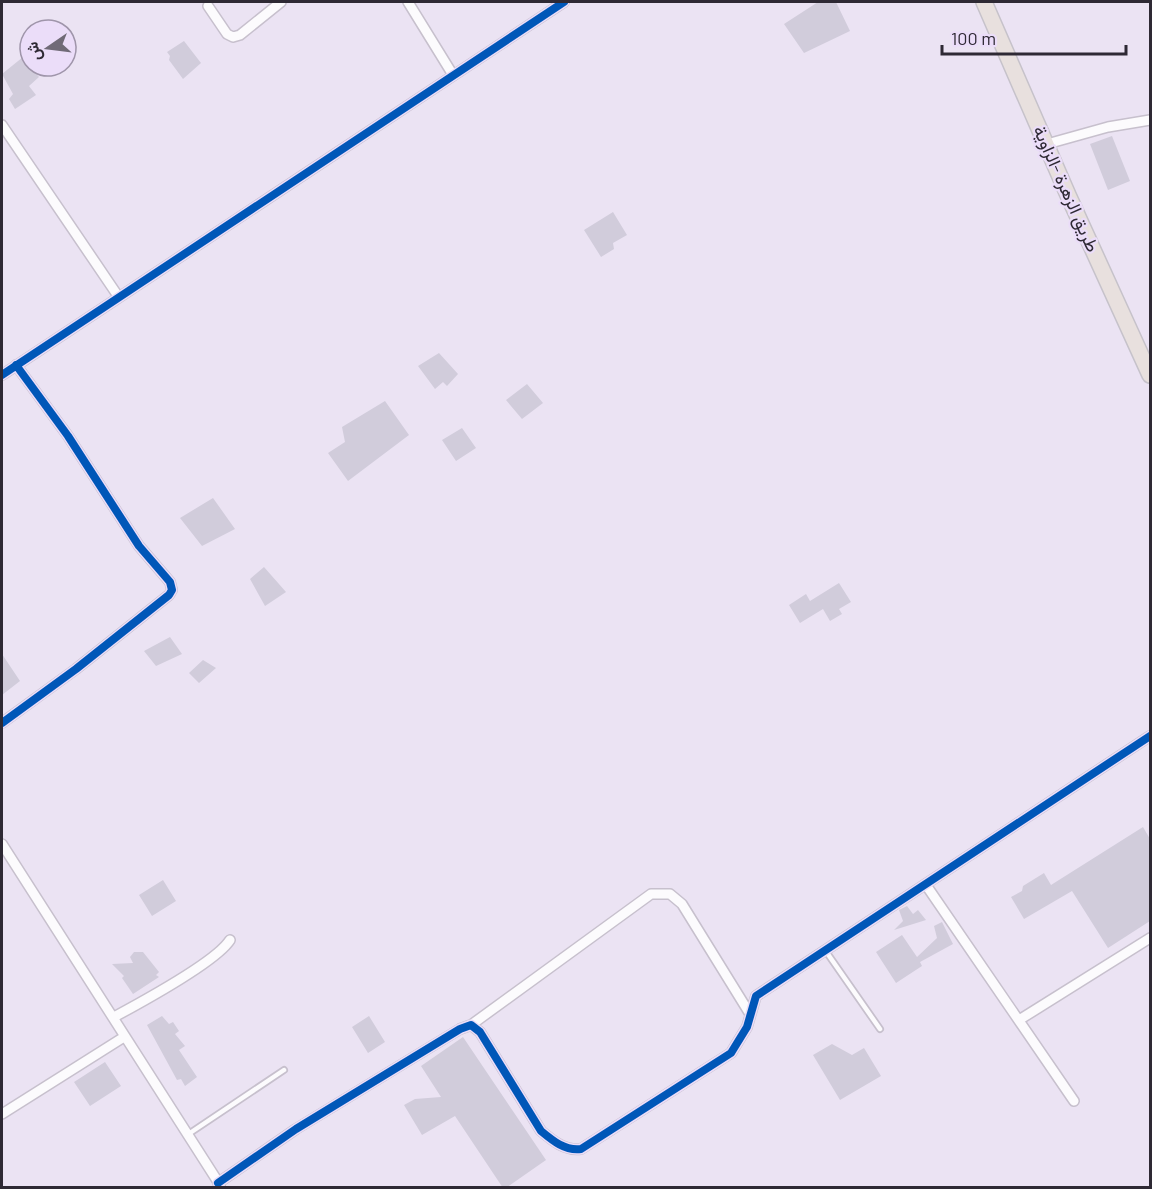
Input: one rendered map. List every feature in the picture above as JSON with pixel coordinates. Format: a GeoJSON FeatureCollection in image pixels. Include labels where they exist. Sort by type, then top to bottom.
{"type":"FeatureCollection","features":[{"type":"Feature","properties":{"kind":"main road","name":"طريق الزهرة -الزاوية"},"geometry":{"type":"LineString","coordinates":[[984,2],[1047,144],[1146,353],[1150,375]]}},
{"type":"Feature","properties":{"kind":"street"},"geometry":{"type":"LineString","coordinates":[[208,6],[227,34],[233,37],[240,35],[281,2]]}},
{"type":"Feature","properties":{"kind":"street"},"geometry":{"type":"LineString","coordinates":[[408,2],[453,75]]}},
{"type":"Feature","properties":{"kind":"street"},"geometry":{"type":"LineString","coordinates":[[2,375],[564,2]]}},
{"type":"Feature","properties":{"kind":"street"},"geometry":{"type":"LineString","coordinates":[[1047,144],[1108,127],[1150,120]]}},
{"type":"Feature","properties":{"kind":"street"},"geometry":{"type":"LineString","coordinates":[[2,125],[118,297]]}},
{"type":"Feature","properties":{"kind":"street"},"geometry":{"type":"LineString","coordinates":[[2,723],[76,669],[169,596],[172,590],[170,582],[139,546],[68,436],[16,364]]}},
{"type":"Feature","properties":{"kind":"street"},"geometry":{"type":"LineString","coordinates":[[471,1026],[480,1032],[541,1131],[554,1142],[572,1150],[581,1149],[730,1053],[743,1035],[756,996],[1150,736]]}},
{"type":"Feature","properties":{"kind":"street"},"geometry":{"type":"LineString","coordinates":[[2,844],[219,1185],[296,1129],[460,1029],[471,1026],[651,894],[670,894],[682,904],[750,1014]]}},
{"type":"Feature","properties":{"kind":"street"},"geometry":{"type":"LineString","coordinates":[[926,885],[1074,1101]]}},
{"type":"Feature","properties":{"kind":"street"},"geometry":{"type":"LineString","coordinates":[[1019,1020],[1150,938]]}},
{"type":"Feature","properties":{"kind":"street"},"geometry":{"type":"LineString","coordinates":[[114,1017],[201,964],[225,948],[230,940]]}},
{"type":"Feature","properties":{"kind":"street"},"geometry":{"type":"LineString","coordinates":[[2,1114],[124,1036]]}},
{"type":"Feature","properties":{"kind":"lane"},"geometry":{"type":"LineString","coordinates":[[825,950],[880,1029]]}},
{"type":"Feature","properties":{"kind":"lane"},"geometry":{"type":"LineString","coordinates":[[187,1135],[284,1070]]}},
{"type":"Feature","properties":{"kind":"building"},"geometry":{"type":"Polygon","coordinates":[[[818,2],[836,2],[850,31],[804,53],[784,24],[818,2]]]}},
{"type":"Feature","properties":{"kind":"building"},"geometry":{"type":"Polygon","coordinates":[[[184,41],[201,63],[183,79],[169,60],[170,56],[167,52],[184,41]]]}},
{"type":"Feature","properties":{"kind":"building"},"geometry":{"type":"Polygon","coordinates":[[[18,61],[18,78],[38,78],[29,86],[36,95],[15,109],[9,99],[13,94],[2,74],[18,61]]]}},
{"type":"Feature","properties":{"kind":"building"},"geometry":{"type":"Polygon","coordinates":[[[1112,136],[1130,181],[1108,190],[1090,144],[1112,136]]]}},
{"type":"Feature","properties":{"kind":"building"},"geometry":{"type":"Polygon","coordinates":[[[613,212],[627,235],[613,243],[614,249],[601,257],[584,230],[613,212]]]}},
{"type":"Feature","properties":{"kind":"building"},"geometry":{"type":"Polygon","coordinates":[[[439,353],[458,374],[447,386],[443,382],[435,389],[418,366],[439,353]]]}},
{"type":"Feature","properties":{"kind":"building"},"geometry":{"type":"Polygon","coordinates":[[[527,384],[543,403],[522,419],[506,400],[527,384]]]}},
{"type":"Feature","properties":{"kind":"building"},"geometry":{"type":"Polygon","coordinates":[[[385,401],[409,435],[348,481],[328,453],[345,442],[342,427],[385,401]]]}},
{"type":"Feature","properties":{"kind":"building"},"geometry":{"type":"Polygon","coordinates":[[[462,428],[476,448],[456,461],[442,440],[462,428]]]}},
{"type":"Feature","properties":{"kind":"building"},"geometry":{"type":"Polygon","coordinates":[[[213,498],[235,529],[202,546],[180,518],[213,498]]]}},
{"type":"Feature","properties":{"kind":"building"},"geometry":{"type":"Polygon","coordinates":[[[264,567],[286,592],[265,606],[250,579],[264,567]]]}},
{"type":"Feature","properties":{"kind":"building"},"geometry":{"type":"Polygon","coordinates":[[[839,583],[851,602],[839,609],[842,614],[830,621],[823,609],[800,623],[789,605],[806,594],[810,601],[839,583]]]}},
{"type":"Feature","properties":{"kind":"building"},"geometry":{"type":"Polygon","coordinates":[[[170,637],[182,654],[156,666],[144,651],[170,637]]]}},
{"type":"Feature","properties":{"kind":"building"},"geometry":{"type":"Polygon","coordinates":[[[2,654],[20,681],[2,695],[2,654]]]}},
{"type":"Feature","properties":{"kind":"building"},"geometry":{"type":"Polygon","coordinates":[[[203,660],[216,668],[199,683],[189,673],[203,660]]]}},
{"type":"Feature","properties":{"kind":"building"},"geometry":{"type":"Polygon","coordinates":[[[1143,827],[1150,839],[1150,921],[1108,948],[1072,891],[1024,919],[1011,897],[1022,891],[1023,886],[1044,873],[1051,885],[1143,827]]]}},
{"type":"Feature","properties":{"kind":"building"},"geometry":{"type":"Polygon","coordinates":[[[163,880],[176,901],[152,916],[139,895],[163,880]]]}},
{"type":"Feature","properties":{"kind":"building"},"geometry":{"type":"Polygon","coordinates":[[[907,906],[913,914],[918,910],[926,920],[894,930],[903,921],[899,910],[907,906]]]}},
{"type":"Feature","properties":{"kind":"building"},"geometry":{"type":"Polygon","coordinates":[[[942,922],[953,944],[920,962],[922,966],[896,983],[876,952],[902,935],[917,957],[937,938],[934,926],[942,922]]]}},
{"type":"Feature","properties":{"kind":"building"},"geometry":{"type":"Polygon","coordinates":[[[134,952],[143,952],[159,972],[156,975],[159,977],[133,994],[122,978],[124,976],[112,964],[133,963],[130,957],[134,952]]]}},
{"type":"Feature","properties":{"kind":"building"},"geometry":{"type":"Polygon","coordinates":[[[162,1016],[169,1024],[173,1022],[179,1031],[175,1034],[185,1046],[179,1050],[197,1077],[185,1086],[181,1079],[177,1080],[147,1025],[162,1016]]]}},
{"type":"Feature","properties":{"kind":"building"},"geometry":{"type":"Polygon","coordinates":[[[369,1016],[385,1042],[368,1053],[352,1027],[369,1016]]]}},
{"type":"Feature","properties":{"kind":"building"},"geometry":{"type":"Polygon","coordinates":[[[463,1037],[546,1160],[506,1188],[503,1188],[455,1116],[422,1135],[404,1105],[415,1099],[441,1097],[421,1066],[463,1037]]]}},
{"type":"Feature","properties":{"kind":"building"},"geometry":{"type":"Polygon","coordinates":[[[832,1044],[852,1055],[864,1048],[881,1076],[840,1100],[813,1055],[832,1044]]]}},
{"type":"Feature","properties":{"kind":"building"},"geometry":{"type":"Polygon","coordinates":[[[105,1062],[121,1086],[90,1106],[74,1082],[105,1062]]]}},
{"type":"Feature","properties":{"kind":"cycle path"},"geometry":{"type":"LineString","coordinates":[[2,375],[564,2]]}},
{"type":"Feature","properties":{"kind":"cycle path"},"geometry":{"type":"LineString","coordinates":[[2,723],[76,669],[169,595],[172,590],[170,582],[139,546],[68,436],[16,365]]}},
{"type":"Feature","properties":{"kind":"cycle path"},"geometry":{"type":"LineString","coordinates":[[218,1183],[296,1129],[460,1029],[471,1025],[480,1032],[541,1131],[564,1147],[581,1149],[731,1053],[747,1027],[756,996],[1150,736]]}}]}
